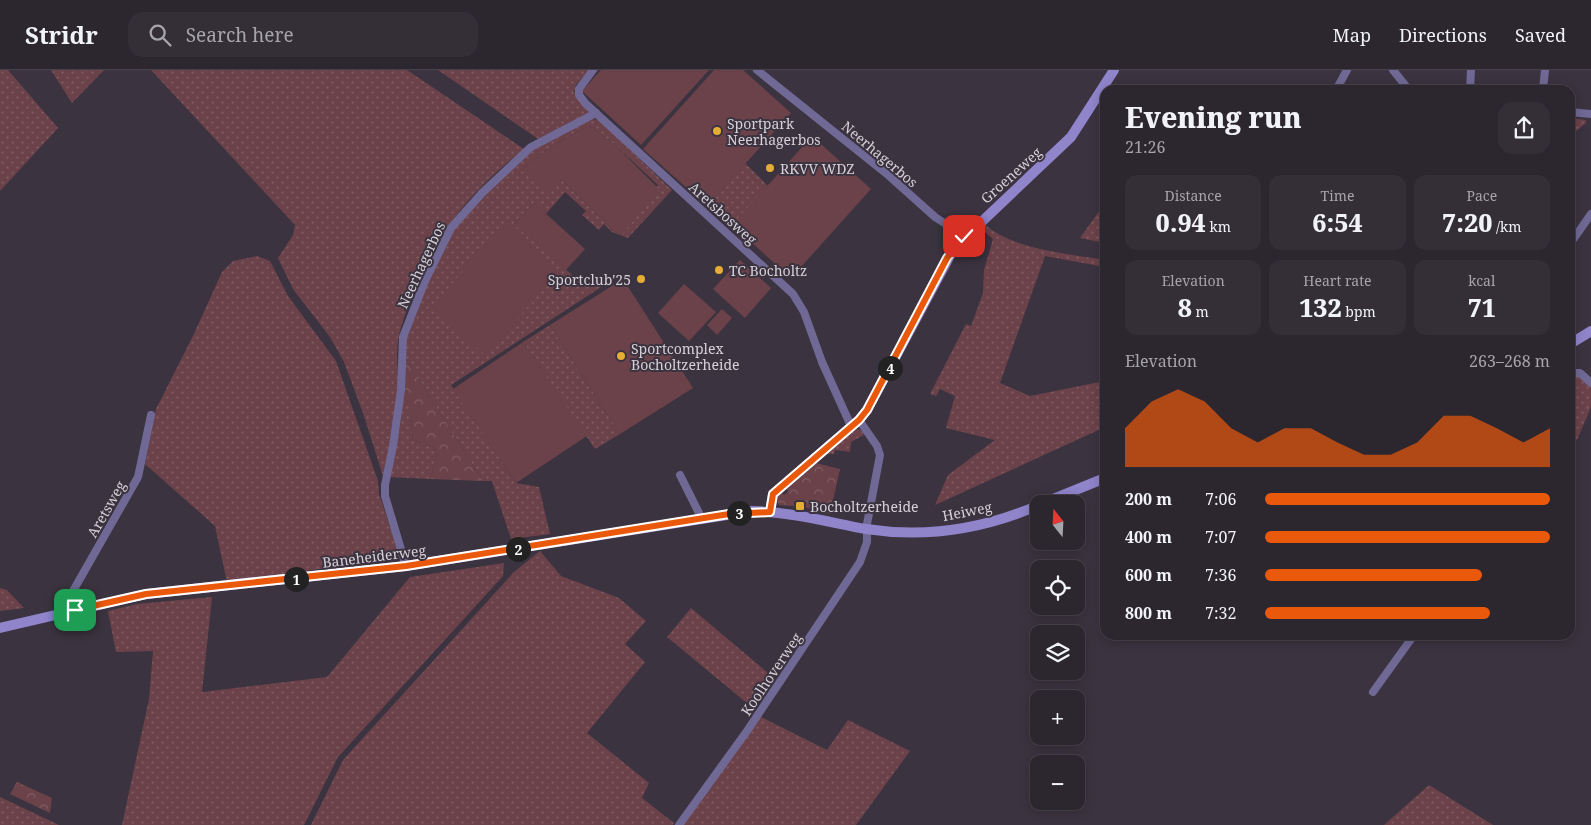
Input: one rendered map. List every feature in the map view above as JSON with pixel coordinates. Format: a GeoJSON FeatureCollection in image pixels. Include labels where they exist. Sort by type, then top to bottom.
{"type":"FeatureCollection","features":[{"type":"Feature","properties":{"kind":"street"},"geometry":{"type":"LineString","coordinates":[[593,70],[582,83],[579,92],[582,99],[596,113]]}},
{"type":"Feature","properties":{"kind":"street","name":"Neerhagerbos"},"geometry":{"type":"LineString","coordinates":[[757,70],[888,175],[935,217],[964,236]]}},
{"type":"Feature","properties":{"kind":"street","name":"Groeneweg"},"geometry":{"type":"LineString","coordinates":[[1104,85],[1114,70]]}},
{"type":"Feature","properties":{"kind":"street"},"geometry":{"type":"LineString","coordinates":[[1339,85],[1347,70]]}},
{"type":"Feature","properties":{"kind":"street"},"geometry":{"type":"LineString","coordinates":[[1393,70],[1405,85]]}},
{"type":"Feature","properties":{"kind":"street"},"geometry":{"type":"LineString","coordinates":[[1470,85],[1471,70]]}},
{"type":"Feature","properties":{"kind":"street"},"geometry":{"type":"LineString","coordinates":[[1544,85],[1545,70]]}},
{"type":"Feature","properties":{"kind":"street","name":"Groeneweg"},"geometry":{"type":"LineString","coordinates":[[770,512],[773,494],[855,423],[871,402],[947,258],[964,236],[1056,153],[1071,137],[1100,92]]}},
{"type":"Feature","properties":{"kind":"street"},"geometry":{"type":"LineString","coordinates":[[1575,112],[1591,114]]}},
{"type":"Feature","properties":{"kind":"street","name":"Aretsbosweg"},"geometry":{"type":"LineString","coordinates":[[596,113],[794,294],[804,312],[822,362],[855,423]]}},
{"type":"Feature","properties":{"kind":"street","name":"Neerhagerbos"},"geometry":{"type":"LineString","coordinates":[[406,566],[384,490],[400,390],[403,337],[424,281],[451,228],[482,193],[531,147],[596,113]]}},
{"type":"Feature","properties":{"kind":"street"},"geometry":{"type":"LineString","coordinates":[[1575,237],[1591,214]]}},
{"type":"Feature","properties":{"kind":"street"},"geometry":{"type":"LineString","coordinates":[[1575,341],[1591,331]]}},
{"type":"Feature","properties":{"kind":"street"},"geometry":{"type":"LineString","coordinates":[[1575,374],[1580,374],[1591,383]]}},
{"type":"Feature","properties":{"kind":"street","name":"Aretsweg"},"geometry":{"type":"LineString","coordinates":[[75,610],[73,591],[138,477],[151,414]]}},
{"type":"Feature","properties":{"kind":"street","name":"Koolhoverweg"},"geometry":{"type":"LineString","coordinates":[[679,825],[752,724],[854,574],[865,552],[880,454],[877,446],[855,423]]}},
{"type":"Feature","properties":{"kind":"street"},"geometry":{"type":"LineString","coordinates":[[680,475],[702,519]]}},
{"type":"Feature","properties":{"kind":"street","name":"Heiweg"},"geometry":{"type":"LineString","coordinates":[[1062,495],[1100,480]]}},
{"type":"Feature","properties":{"kind":"street","name":"Heiweg"},"geometry":{"type":"LineString","coordinates":[[868,529],[912,532],[955,530],[983,524],[1030,508]]}},
{"type":"Feature","properties":{"kind":"street","name":"Baneheiderweg"},"geometry":{"type":"LineString","coordinates":[[0,628],[146,594],[406,566],[752,512],[770,512],[868,529]]}},
{"type":"Feature","properties":{"kind":"street","name":"Baneheiderweg"},"geometry":{"type":"LineString","coordinates":[[0,624],[20,622]]}},
{"type":"Feature","properties":{"kind":"street"},"geometry":{"type":"LineString","coordinates":[[1373,692],[1410,640]]}},
{"type":"Feature","properties":{"kind":"green space"},"geometry":{"type":"Polygon","coordinates":[[[0,70],[8,70],[58,128],[0,191],[0,70]]]}},
{"type":"Feature","properties":{"kind":"green space"},"geometry":{"type":"Polygon","coordinates":[[[51,70],[104,70],[72,103],[51,70]]]}},
{"type":"Feature","properties":{"kind":"green space"},"geometry":{"type":"Polygon","coordinates":[[[151,70],[407,70],[524,149],[475,193],[462,208],[439,242],[418,282],[409,303],[398,340],[398,405],[394,432],[383,476],[344,362],[330,337],[293,289],[278,258],[293,235],[295,225],[151,70]]]}},
{"type":"Feature","properties":{"kind":"green space"},"geometry":{"type":"Polygon","coordinates":[[[438,70],[589,70],[576,85],[574,92],[589,113],[538,139],[438,70]]]}},
{"type":"Feature","properties":{"kind":"green space"},"geometry":{"type":"Polygon","coordinates":[[[601,70],[709,70],[641,145],[582,91],[601,70]]]}},
{"type":"Feature","properties":{"kind":"green space","name":"Sportpark Neerhagerbos"},"geometry":{"type":"Polygon","coordinates":[[[714,70],[743,70],[791,113],[707,206],[643,149],[714,70]]]}},
{"type":"Feature","properties":{"kind":"green space"},"geometry":{"type":"Polygon","coordinates":[[[592,119],[599,120],[672,190],[628,238],[612,232],[604,224],[599,230],[582,215],[586,211],[565,192],[546,214],[534,203],[514,224],[579,281],[615,278],[451,385],[516,483],[539,487],[550,534],[511,539],[492,481],[483,481],[402,353],[402,348],[434,263],[462,216],[540,144],[592,119]],[[590,126],[554,145],[521,170],[561,179],[615,232],[622,234],[658,185],[615,145],[590,126]]]}},
{"type":"Feature","properties":{"kind":"green space"},"geometry":{"type":"Polygon","coordinates":[[[1575,119],[1586,120],[1586,123],[1575,132],[1575,119]]]}},
{"type":"Feature","properties":{"kind":"green space"},"geometry":{"type":"Polygon","coordinates":[[[590,126],[615,145],[660,190],[622,234],[615,232],[561,179],[546,194],[521,170],[554,145],[590,126]]]}},
{"type":"Feature","properties":{"kind":"green space"},"geometry":{"type":"Polygon","coordinates":[[[812,136],[871,189],[791,278],[732,225],[812,136]]]}},
{"type":"Feature","properties":{"kind":"green space"},"geometry":{"type":"Polygon","coordinates":[[[745,163],[768,186],[732,225],[707,206],[745,163]]]}},
{"type":"Feature","properties":{"kind":"green space"},"geometry":{"type":"Polygon","coordinates":[[[534,203],[585,249],[565,271],[514,224],[534,203]]]}},
{"type":"Feature","properties":{"kind":"green space"},"geometry":{"type":"Polygon","coordinates":[[[1100,210],[1100,242],[1080,238],[1100,210]]]}},
{"type":"Feature","properties":{"kind":"green space"},"geometry":{"type":"Polygon","coordinates":[[[506,224],[559,272],[485,355],[431,307],[506,224]]]}},
{"type":"Feature","properties":{"kind":"green space"},"geometry":{"type":"Polygon","coordinates":[[[985,224],[1009,239],[1025,245],[1058,253],[1100,259],[1100,266],[1045,256],[1000,383],[1030,396],[1100,382],[1100,429],[935,505],[948,475],[995,440],[946,428],[955,396],[940,389],[936,396],[930,394],[966,324],[971,326],[983,293],[984,270],[993,239],[980,228],[985,224]]]}},
{"type":"Feature","properties":{"kind":"green space"},"geometry":{"type":"Polygon","coordinates":[[[257,256],[270,261],[288,296],[336,361],[378,481],[379,494],[400,556],[227,582],[215,526],[145,464],[156,409],[193,336],[222,272],[233,261],[257,256]]]}},
{"type":"Feature","properties":{"kind":"green space"},"geometry":{"type":"Polygon","coordinates":[[[740,260],[771,288],[745,318],[713,289],[740,260]]]}},
{"type":"Feature","properties":{"kind":"green space","name":"Sportcomplex Bocholtzerheide"},"geometry":{"type":"Polygon","coordinates":[[[623,279],[693,388],[620,434],[550,325],[623,279]]]}},
{"type":"Feature","properties":{"kind":"green space"},"geometry":{"type":"Polygon","coordinates":[[[684,284],[716,312],[689,341],[658,313],[684,284]]]}},
{"type":"Feature","properties":{"kind":"green space"},"geometry":{"type":"Polygon","coordinates":[[[722,309],[732,318],[717,335],[707,325],[722,309]]]}},
{"type":"Feature","properties":{"kind":"green space"},"geometry":{"type":"Polygon","coordinates":[[[550,325],[620,434],[595,449],[523,342],[550,325]]]}},
{"type":"Feature","properties":{"kind":"green space"},"geometry":{"type":"Polygon","coordinates":[[[523,342],[587,436],[516,483],[453,389],[523,342]]]}},
{"type":"Feature","properties":{"kind":"green space"},"geometry":{"type":"Polygon","coordinates":[[[402,353],[483,481],[430,479],[437,454],[434,448],[413,439],[410,411],[403,397],[402,353]]]}},
{"type":"Feature","properties":{"kind":"green space"},"geometry":{"type":"Polygon","coordinates":[[[1575,375],[1591,387],[1591,407],[1577,440],[1575,439],[1575,375]]]}},
{"type":"Feature","properties":{"kind":"green space"},"geometry":{"type":"Polygon","coordinates":[[[403,397],[410,411],[413,439],[434,448],[437,454],[430,479],[389,477],[400,427],[403,397]]]}},
{"type":"Feature","properties":{"kind":"green space"},"geometry":{"type":"Polygon","coordinates":[[[856,429],[861,430],[864,435],[851,442],[850,452],[835,450],[834,454],[826,454],[856,429]]]}},
{"type":"Feature","properties":{"kind":"green space"},"geometry":{"type":"Polygon","coordinates":[[[816,463],[840,469],[830,514],[804,507],[779,505],[775,497],[781,492],[784,495],[788,492],[787,489],[816,463]]]}},
{"type":"Feature","properties":{"kind":"green space"},"geometry":{"type":"Polygon","coordinates":[[[540,551],[561,576],[619,598],[646,621],[625,644],[645,662],[587,733],[649,783],[642,798],[674,823],[673,825],[311,825],[343,760],[514,572],[540,551]]]}},
{"type":"Feature","properties":{"kind":"green space"},"geometry":{"type":"Polygon","coordinates":[[[504,563],[503,576],[338,757],[304,825],[122,825],[149,699],[153,651],[116,652],[108,611],[137,604],[212,597],[202,692],[327,677],[410,577],[504,563]]]}},
{"type":"Feature","properties":{"kind":"green space"},"geometry":{"type":"Polygon","coordinates":[[[0,588],[7,590],[24,608],[0,611],[0,588]]]}},
{"type":"Feature","properties":{"kind":"green space"},"geometry":{"type":"Polygon","coordinates":[[[691,608],[774,678],[754,709],[667,637],[691,608]]]}},
{"type":"Feature","properties":{"kind":"green space"},"geometry":{"type":"Polygon","coordinates":[[[759,716],[827,750],[848,720],[910,751],[856,825],[682,825],[759,716]]]}},
{"type":"Feature","properties":{"kind":"green space"},"geometry":{"type":"Polygon","coordinates":[[[17,782],[52,798],[50,813],[10,794],[17,782]]]}},
{"type":"Feature","properties":{"kind":"green space"},"geometry":{"type":"Polygon","coordinates":[[[1429,785],[1493,825],[1384,825],[1429,785]]]}},
{"type":"Feature","properties":{"kind":"green space"},"geometry":{"type":"Polygon","coordinates":[[[0,797],[59,825],[0,825],[0,797]]]}},
{"type":"Feature","properties":{"kind":"place","name":"Sportpark Neerhagerbos"},"geometry":{"type":"Point","coordinates":[717,131]}},
{"type":"Feature","properties":{"kind":"place","name":"RKVV WDZ"},"geometry":{"type":"Point","coordinates":[770,168]}},
{"type":"Feature","properties":{"kind":"place","name":"TC Bocholtz"},"geometry":{"type":"Point","coordinates":[719,270]}},
{"type":"Feature","properties":{"kind":"place","name":"Sportclub'25"},"geometry":{"type":"Point","coordinates":[641,279]}},
{"type":"Feature","properties":{"kind":"place","name":"Sportcomplex Bocholtzerheide"},"geometry":{"type":"Point","coordinates":[621,356]}},
{"type":"Feature","properties":{"kind":"place","name":"Bocholtzerheide"},"geometry":{"type":"Point","coordinates":[800,506]}},
{"type":"Feature","properties":{"kind":"route"},"geometry":{"type":"LineString","coordinates":[[75,610],[146,594],[406,566],[729,514],[770,512],[773,494],[859,420],[867,410],[947,258],[964,236]]}}]}
